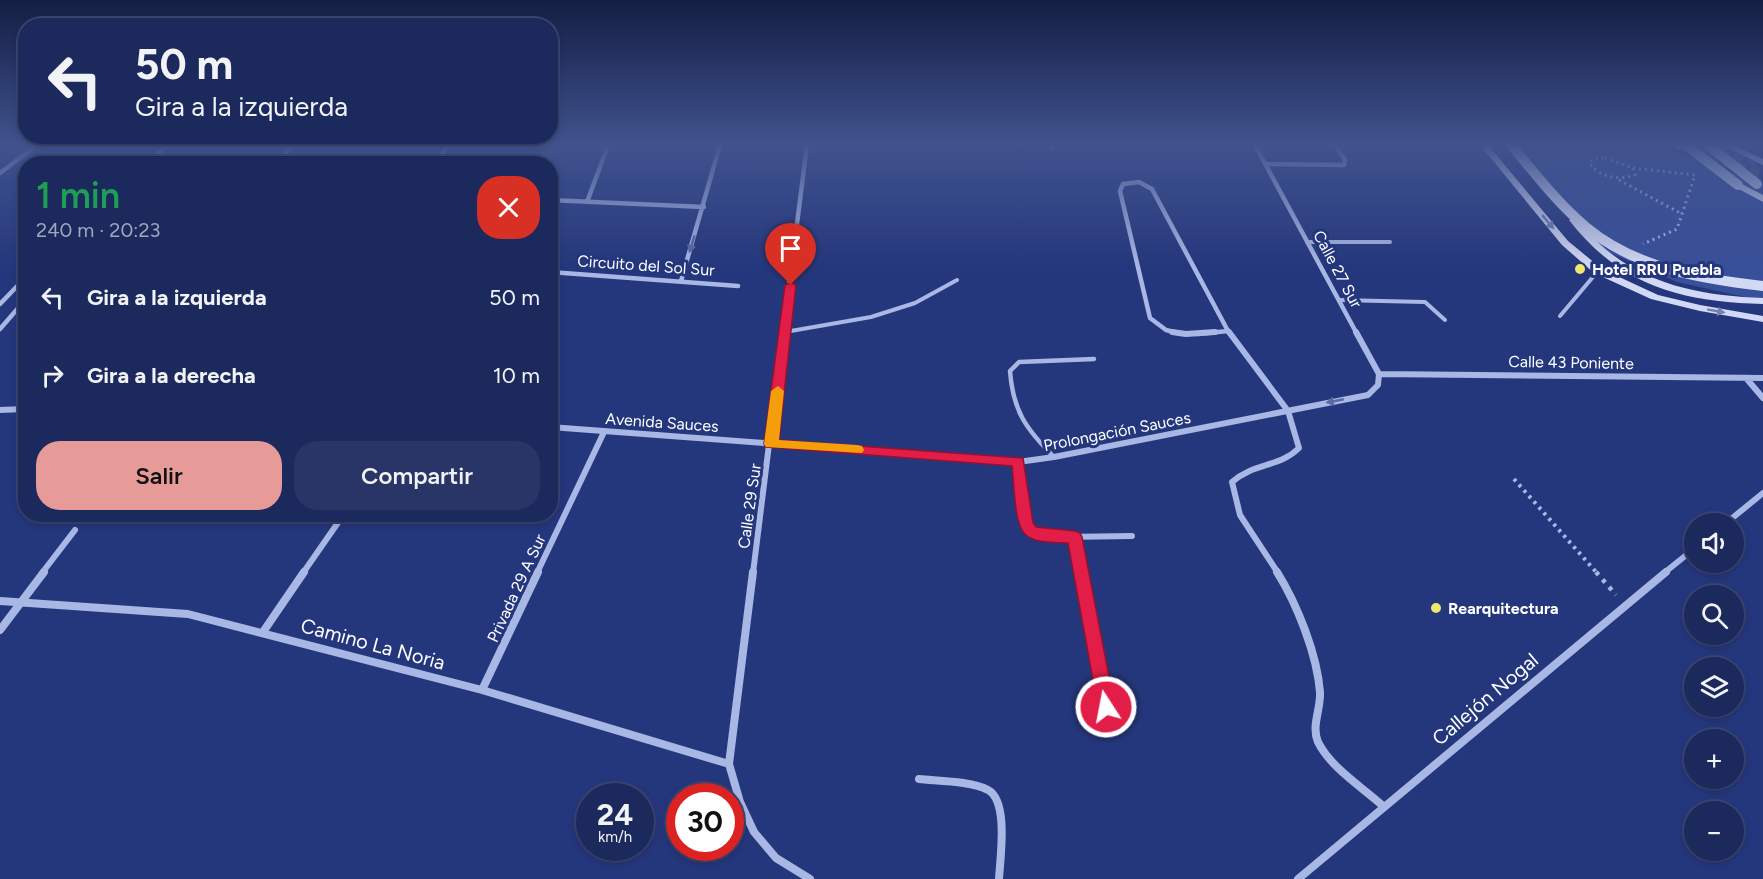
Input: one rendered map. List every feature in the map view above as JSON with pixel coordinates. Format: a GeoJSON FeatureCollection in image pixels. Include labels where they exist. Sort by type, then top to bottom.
{"type":"FeatureCollection","features":[{"type":"Feature","properties":{"kind":"main road"},"geometry":{"type":"LineString","coordinates":[[1518,186],[1565,243],[1598,271],[1655,297],[1700,308],[1763,318]]}},
{"type":"Feature","properties":{"kind":"main road"},"geometry":{"type":"LineString","coordinates":[[1544,186],[1597,247],[1611,258],[1659,285],[1691,295],[1763,302]]}},
{"type":"Feature","properties":{"kind":"main road"},"geometry":{"type":"LineString","coordinates":[[1550,186],[1586,227],[1616,247],[1657,265],[1705,278],[1763,286]]}},
{"type":"Feature","properties":{"kind":"main road"},"geometry":{"type":"LineString","coordinates":[[1740,186],[1763,200]]}},
{"type":"Feature","properties":{"kind":"street"},"geometry":{"type":"LineString","coordinates":[[587,202],[593,186]]}},
{"type":"Feature","properties":{"kind":"street"},"geometry":{"type":"LineString","coordinates":[[681,281],[709,186]]}},
{"type":"Feature","properties":{"kind":"street","name":"Calle 29 Sur"},"geometry":{"type":"LineString","coordinates":[[729,764],[802,186]]}},
{"type":"Feature","properties":{"kind":"street"},"geometry":{"type":"LineString","coordinates":[[1122,186],[1120,190],[1122,202],[1150,318],[1157,328],[1173,334],[1228,331]]}},
{"type":"Feature","properties":{"kind":"street"},"geometry":{"type":"LineString","coordinates":[[1148,186],[1152,189],[1228,331],[1288,411],[1296,431],[1299,448],[1289,458],[1245,471],[1232,482],[1233,499],[1244,524],[1286,587],[1293,602],[1318,683],[1320,699],[1314,729],[1319,743],[1329,757],[1383,806]]}},
{"type":"Feature","properties":{"kind":"street","name":"Calle 27 Sur"},"geometry":{"type":"LineString","coordinates":[[1278,186],[1379,374]]}},
{"type":"Feature","properties":{"kind":"street"},"geometry":{"type":"LineString","coordinates":[[558,200],[704,207]]}},
{"type":"Feature","properties":{"kind":"street","name":"Circuito del Sol Sur"},"geometry":{"type":"LineString","coordinates":[[558,273],[738,286]]}},
{"type":"Feature","properties":{"kind":"street"},"geometry":{"type":"LineString","coordinates":[[0,304],[18,285]]}},
{"type":"Feature","properties":{"kind":"street"},"geometry":{"type":"LineString","coordinates":[[0,329],[18,308]]}},
{"type":"Feature","properties":{"kind":"street","name":"Calle 43 Poniente"},"geometry":{"type":"LineString","coordinates":[[1379,374],[1763,378]]}},
{"type":"Feature","properties":{"kind":"street","name":"Prolongación Sauces"},"geometry":{"type":"LineString","coordinates":[[771,444],[1018,462],[1054,457],[1368,395],[1378,386],[1379,374]]}},
{"type":"Feature","properties":{"kind":"street"},"geometry":{"type":"LineString","coordinates":[[1746,378],[1763,398]]}},
{"type":"Feature","properties":{"kind":"street"},"geometry":{"type":"LineString","coordinates":[[0,410],[18,409]]}},
{"type":"Feature","properties":{"kind":"street","name":"Avenida Sauces"},"geometry":{"type":"LineString","coordinates":[[558,428],[771,444]]}},
{"type":"Feature","properties":{"kind":"street","name":"Privada 29 A Sur"},"geometry":{"type":"LineString","coordinates":[[482,690],[604,432]]}},
{"type":"Feature","properties":{"kind":"street"},"geometry":{"type":"LineString","coordinates":[[1018,462],[1026,524],[1031,531],[1041,535],[1132,537]]}},
{"type":"Feature","properties":{"kind":"street"},"geometry":{"type":"LineString","coordinates":[[1738,513],[1763,493]]}},
{"type":"Feature","properties":{"kind":"street"},"geometry":{"type":"LineString","coordinates":[[263,632],[339,522]]}},
{"type":"Feature","properties":{"kind":"street"},"geometry":{"type":"LineString","coordinates":[[0,630],[75,530]]}},
{"type":"Feature","properties":{"kind":"street"},"geometry":{"type":"LineString","coordinates":[[1075,537],[1110,728]]}},
{"type":"Feature","properties":{"kind":"street","name":"Callejón Nogal"},"geometry":{"type":"LineString","coordinates":[[1298,879],[1684,557]]}},
{"type":"Feature","properties":{"kind":"street","name":"Camino La Noria"},"geometry":{"type":"LineString","coordinates":[[0,601],[188,614],[482,690],[729,764]]}},
{"type":"Feature","properties":{"kind":"street"},"geometry":{"type":"LineString","coordinates":[[729,764],[741,810],[761,844],[789,869],[810,879]]}},
{"type":"Feature","properties":{"kind":"street"},"geometry":{"type":"LineString","coordinates":[[919,779],[989,790],[997,798],[1001,810],[999,879]]}},
{"type":"Feature","properties":{"kind":"lane"},"geometry":{"type":"LineString","coordinates":[[1307,242],[1390,242]]}},
{"type":"Feature","properties":{"kind":"lane"},"geometry":{"type":"LineString","coordinates":[[1560,316],[1598,271]]}},
{"type":"Feature","properties":{"kind":"lane"},"geometry":{"type":"LineString","coordinates":[[785,332],[871,317],[915,303],[957,280]]}},
{"type":"Feature","properties":{"kind":"lane"},"geometry":{"type":"LineString","coordinates":[[1339,300],[1425,302],[1445,320]]}},
{"type":"Feature","properties":{"kind":"lane"},"geometry":{"type":"LineString","coordinates":[[1054,457],[1017,413],[1011,394],[1010,371],[1020,362],[1094,359]]}},
{"type":"Feature","properties":{"kind":"path"},"geometry":{"type":"LineString","coordinates":[[1631,186],[1682,214]]}},
{"type":"Feature","properties":{"kind":"path"},"geometry":{"type":"LineString","coordinates":[[1639,246],[1677,229],[1691,186]]}},
{"type":"Feature","properties":{"kind":"path"},"geometry":{"type":"LineString","coordinates":[[1514,479],[1625,604]]}},
{"type":"Feature","properties":{"kind":"shaded area"},"geometry":{"type":"Polygon","coordinates":[[[1541,186],[1763,186],[1763,301],[1677,282],[1592,245],[1541,186]]]}},
{"type":"Feature","properties":{"kind":"slow traffic"},"geometry":{"type":"LineString","coordinates":[[778,391],[771,444],[857,450]]}},
{"type":"Feature","properties":{"kind":"place","name":"Hotel RRU Puebla"},"geometry":{"type":"Point","coordinates":[1580,269]}},
{"type":"Feature","properties":{"kind":"place","name":"Rearquitectura"},"geometry":{"type":"Point","coordinates":[1436,608]}},
{"type":"Feature","properties":{"kind":"route"},"geometry":{"type":"LineString","coordinates":[[791,285],[771,444],[1018,462],[1026,524],[1031,531],[1041,535],[1075,537],[1106,707]]}}]}
